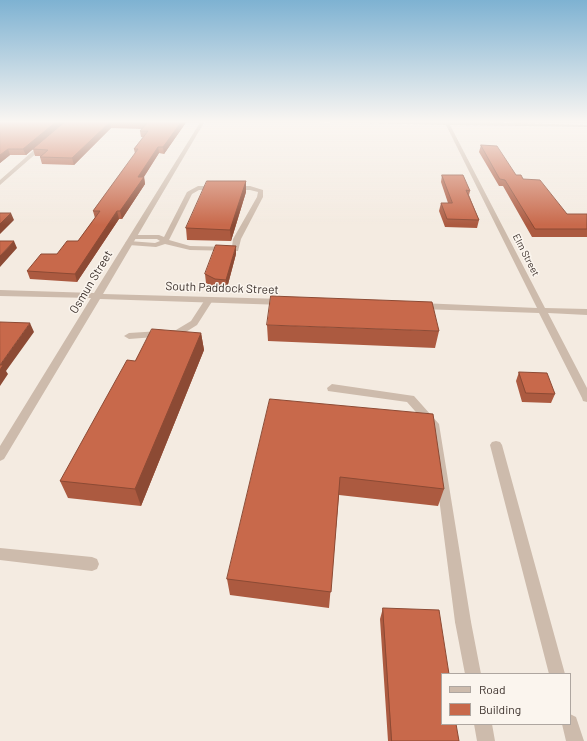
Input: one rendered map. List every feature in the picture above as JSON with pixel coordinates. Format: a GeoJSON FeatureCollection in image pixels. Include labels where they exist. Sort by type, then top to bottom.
{"type":"FeatureCollection","features":[{"type":"Feature","properties":{"kind":"street"},"geometry":{"type":"LineString","coordinates":[[0,182],[30,156]]}},
{"type":"Feature","properties":{"kind":"street","name":"Osmun Street"},"geometry":{"type":"LineString","coordinates":[[0,456],[182,156]]}},
{"type":"Feature","properties":{"kind":"street","name":"Elm Street"},"geometry":{"type":"LineString","coordinates":[[463,156],[587,398]]}},
{"type":"Feature","properties":{"kind":"street"},"geometry":{"type":"LineString","coordinates":[[131,240],[156,245],[165,241],[189,193],[198,188],[250,188],[261,191],[260,197],[237,239],[235,249],[189,248],[172,245],[165,241]]}},
{"type":"Feature","properties":{"kind":"street","name":"South Paddock Street"},"geometry":{"type":"LineString","coordinates":[[0,293],[296,302]]}},
{"type":"Feature","properties":{"kind":"street"},"geometry":{"type":"LineString","coordinates":[[128,336],[178,334],[194,323],[208,300]]}},
{"type":"Feature","properties":{"kind":"street"},"geometry":{"type":"LineString","coordinates":[[407,306],[587,312]]}},
{"type":"Feature","properties":{"kind":"street"},"geometry":{"type":"LineString","coordinates":[[332,388],[410,400],[435,427],[463,622],[473,673]]}},
{"type":"Feature","properties":{"kind":"street"},"geometry":{"type":"LineString","coordinates":[[496,445],[556,673]]}},
{"type":"Feature","properties":{"kind":"street"},"geometry":{"type":"LineString","coordinates":[[0,554],[92,564]]}},
{"type":"Feature","properties":{"kind":"street"},"geometry":{"type":"LineString","coordinates":[[483,725],[486,741]]}},
{"type":"Feature","properties":{"kind":"street"},"geometry":{"type":"LineString","coordinates":[[571,725],[575,741]]}},
{"type":"Feature","properties":{"kind":"building"},"geometry":{"type":"Polygon","coordinates":[[[42,156],[75,156],[72,158],[40,157],[42,156]]]}},
{"type":"Feature","properties":{"kind":"building"},"geometry":{"type":"Polygon","coordinates":[[[133,156],[152,156],[138,177],[144,177],[120,211],[117,211],[75,274],[27,271],[41,254],[57,254],[67,241],[78,241],[100,211],[93,211],[133,156]]]}},
{"type":"Feature","properties":{"kind":"building"},"geometry":{"type":"Polygon","coordinates":[[[487,156],[503,156],[516,175],[521,175],[523,179],[540,180],[567,214],[587,214],[587,229],[535,229],[505,180],[500,179],[487,156]]]}},
{"type":"Feature","properties":{"kind":"building"},"geometry":{"type":"Polygon","coordinates":[[[442,175],[463,175],[470,191],[466,190],[479,220],[447,219],[441,203],[452,203],[442,175]]]}},
{"type":"Feature","properties":{"kind":"building"},"geometry":{"type":"Polygon","coordinates":[[[207,181],[246,181],[230,230],[186,228],[207,181]]]}},
{"type":"Feature","properties":{"kind":"building"},"geometry":{"type":"Polygon","coordinates":[[[0,213],[11,213],[0,224],[0,213]]]}},
{"type":"Feature","properties":{"kind":"building"},"geometry":{"type":"Polygon","coordinates":[[[0,241],[14,241],[0,256],[0,241]]]}},
{"type":"Feature","properties":{"kind":"building"},"geometry":{"type":"Polygon","coordinates":[[[216,245],[236,246],[226,280],[215,279],[205,274],[216,245]]]}},
{"type":"Feature","properties":{"kind":"building"},"geometry":{"type":"Polygon","coordinates":[[[271,296],[432,302],[439,331],[267,325],[271,296]]]}},
{"type":"Feature","properties":{"kind":"building"},"geometry":{"type":"Polygon","coordinates":[[[0,322],[30,323],[0,365],[0,322]]]}},
{"type":"Feature","properties":{"kind":"building"},"geometry":{"type":"Polygon","coordinates":[[[152,329],[201,333],[135,489],[60,481],[127,360],[135,361],[152,329]]]}},
{"type":"Feature","properties":{"kind":"building"},"geometry":{"type":"Polygon","coordinates":[[[519,372],[547,373],[555,394],[526,393],[519,372]]]}},
{"type":"Feature","properties":{"kind":"building"},"geometry":{"type":"Polygon","coordinates":[[[270,399],[433,414],[444,489],[340,477],[331,592],[227,579],[270,399]]]}},
{"type":"Feature","properties":{"kind":"building"},"geometry":{"type":"Polygon","coordinates":[[[383,608],[439,610],[449,673],[441,673],[441,725],[456,725],[459,741],[392,741],[383,608]]]}}]}
